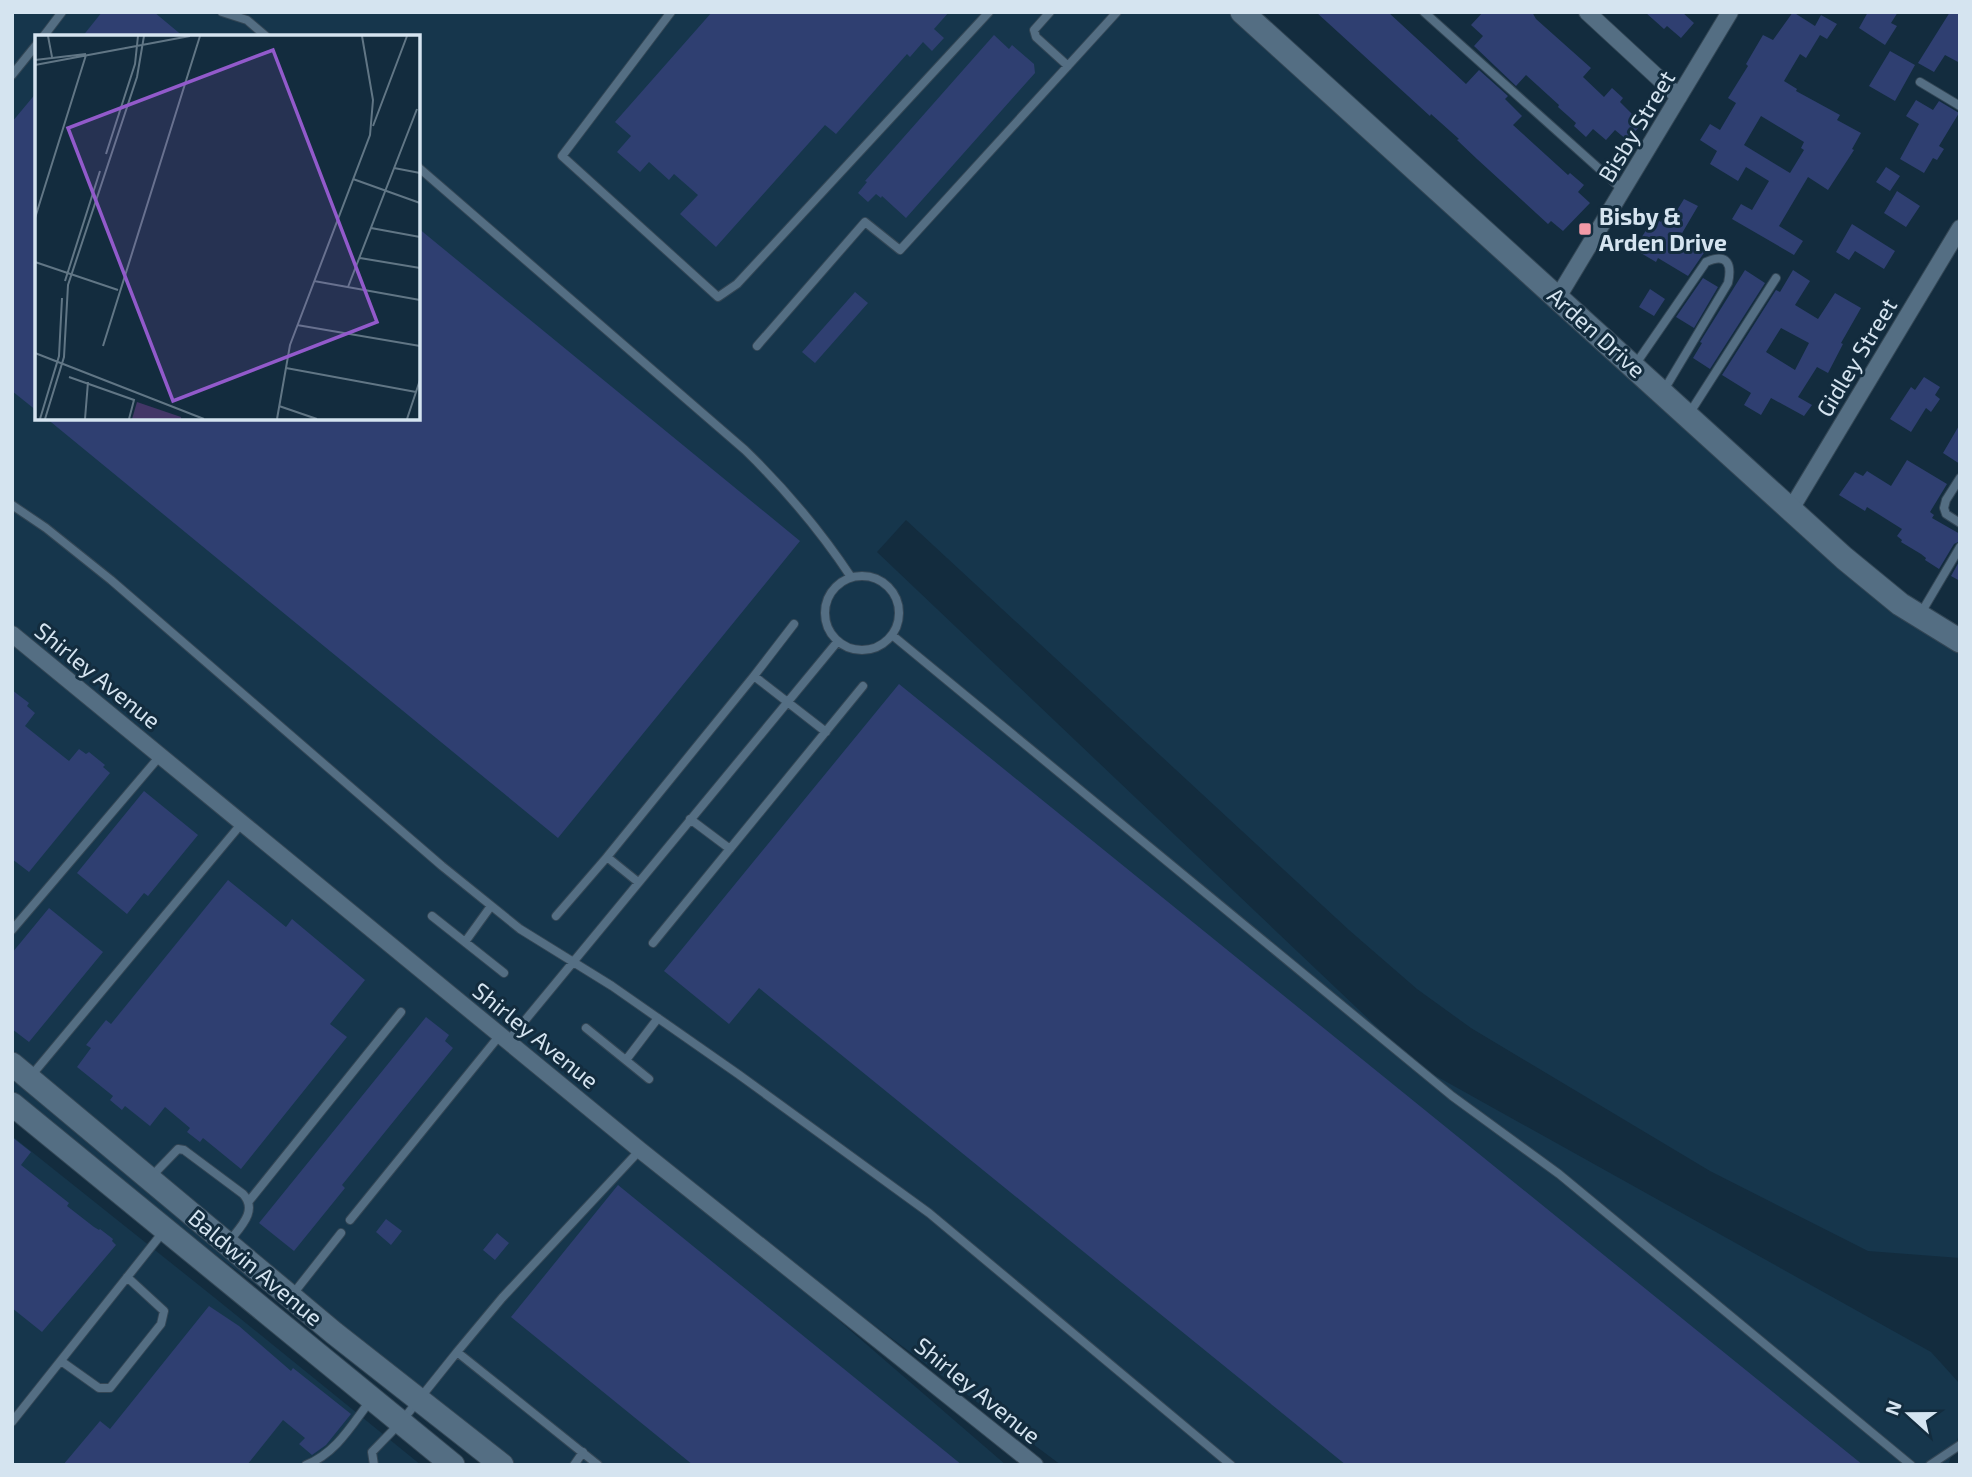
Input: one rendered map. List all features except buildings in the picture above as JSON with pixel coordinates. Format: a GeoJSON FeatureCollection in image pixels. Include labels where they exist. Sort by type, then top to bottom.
{"type":"FeatureCollection","features":[{"type":"Feature","properties":{"kind":"main road","name":"Arden Drive"},"geometry":{"type":"LineString","coordinates":[[1242,12],[1844,558],[1900,604],[1960,640]]}},
{"type":"Feature","properties":{"kind":"main road","name":"Baldwin Avenue"},"geometry":{"type":"LineString","coordinates":[[21,1071],[291,1297],[502,1465]]}},
{"type":"Feature","properties":{"kind":"main road","name":"Baldwin Avenue"},"geometry":{"type":"LineString","coordinates":[[12,1104],[453,1465]]}},
{"type":"Feature","properties":{"kind":"street"},"geometry":{"type":"LineString","coordinates":[[1587,12],[1679,97]]}},
{"type":"Feature","properties":{"kind":"street","name":"Bisby Street"},"geometry":{"type":"LineString","coordinates":[[1559,298],[1730,12]]}},
{"type":"Feature","properties":{"kind":"street","name":"Gidley Street"},"geometry":{"type":"LineString","coordinates":[[1791,509],[1960,228]]}},
{"type":"Feature","properties":{"kind":"street","name":"Shirley Avenue"},"geometry":{"type":"LineString","coordinates":[[12,634],[640,1150],[1035,1465]]}},
{"type":"Feature","properties":{"kind":"lane"},"geometry":{"type":"LineString","coordinates":[[45,35],[62,12]]}},
{"type":"Feature","properties":{"kind":"lane"},"geometry":{"type":"LineString","coordinates":[[222,12],[247,20],[265,35]]}},
{"type":"Feature","properties":{"kind":"lane"},"geometry":{"type":"LineString","coordinates":[[671,12],[562,156],[718,297],[737,284],[989,12]]}},
{"type":"Feature","properties":{"kind":"lane"},"geometry":{"type":"LineString","coordinates":[[1050,12],[1034,30],[1036,37],[1068,66]]}},
{"type":"Feature","properties":{"kind":"lane"},"geometry":{"type":"LineString","coordinates":[[757,346],[865,222],[900,250],[1117,12]]}},
{"type":"Feature","properties":{"kind":"lane"},"geometry":{"type":"LineString","coordinates":[[1424,12],[1624,191]]}},
{"type":"Feature","properties":{"kind":"lane"},"geometry":{"type":"LineString","coordinates":[[12,75],[35,46]]}},
{"type":"Feature","properties":{"kind":"lane"},"geometry":{"type":"LineString","coordinates":[[1920,82],[1960,106]]}},
{"type":"Feature","properties":{"kind":"lane"},"geometry":{"type":"LineString","coordinates":[[420,169],[754,459],[783,487],[815,525],[851,577]]}},
{"type":"Feature","properties":{"kind":"lane"},"geometry":{"type":"LineString","coordinates":[[1634,366],[1706,262],[1713,258],[1723,259],[1729,264],[1731,270],[1728,284],[1662,392]]}},
{"type":"Feature","properties":{"kind":"lane"},"geometry":{"type":"LineString","coordinates":[[1688,415],[1776,278]]}},
{"type":"Feature","properties":{"kind":"lane"},"geometry":{"type":"LineString","coordinates":[[1960,478],[1944,508],[1946,514],[1960,523]]}},
{"type":"Feature","properties":{"kind":"lane"},"geometry":{"type":"LineString","coordinates":[[12,505],[46,528],[111,580],[520,929],[573,960],[657,1018],[929,1213],[1231,1465]]}},
{"type":"Feature","properties":{"kind":"lane"},"geometry":{"type":"LineString","coordinates":[[1919,615],[1960,547]]}},
{"type":"Feature","properties":{"kind":"lane"},"geometry":{"type":"LineString","coordinates":[[851,577],[875,578],[886,584],[899,605],[899,617],[892,635],[878,647],[854,650],[838,641],[827,627],[826,602],[832,591],[851,577]]}},
{"type":"Feature","properties":{"kind":"lane"},"geometry":{"type":"LineString","coordinates":[[556,916],[607,857],[794,624]]}},
{"type":"Feature","properties":{"kind":"lane"},"geometry":{"type":"LineString","coordinates":[[892,635],[1452,1096],[1559,1174],[1911,1465]]}},
{"type":"Feature","properties":{"kind":"lane"},"geometry":{"type":"LineString","coordinates":[[350,1220],[573,960],[838,641]]}},
{"type":"Feature","properties":{"kind":"lane"},"geometry":{"type":"LineString","coordinates":[[754,676],[826,732]]}},
{"type":"Feature","properties":{"kind":"lane"},"geometry":{"type":"LineString","coordinates":[[653,943],[863,686]]}},
{"type":"Feature","properties":{"kind":"lane"},"geometry":{"type":"LineString","coordinates":[[12,930],[160,756]]}},
{"type":"Feature","properties":{"kind":"lane"},"geometry":{"type":"LineString","coordinates":[[690,819],[730,849]]}},
{"type":"Feature","properties":{"kind":"lane"},"geometry":{"type":"LineString","coordinates":[[21,1071],[242,823]]}},
{"type":"Feature","properties":{"kind":"lane"},"geometry":{"type":"LineString","coordinates":[[607,857],[638,882]]}},
{"type":"Feature","properties":{"kind":"lane"},"geometry":{"type":"LineString","coordinates":[[465,942],[491,906]]}},
{"type":"Feature","properties":{"kind":"lane"},"geometry":{"type":"LineString","coordinates":[[432,916],[503,973]]}},
{"type":"Feature","properties":{"kind":"lane"},"geometry":{"type":"LineString","coordinates":[[249,1201],[401,1012]]}},
{"type":"Feature","properties":{"kind":"lane"},"geometry":{"type":"LineString","coordinates":[[626,1060],[657,1018]]}},
{"type":"Feature","properties":{"kind":"lane"},"geometry":{"type":"LineString","coordinates":[[586,1028],[649,1079]]}},
{"type":"Feature","properties":{"kind":"lane"},"geometry":{"type":"LineString","coordinates":[[150,1178],[173,1152],[184,1150],[249,1201],[247,1217],[228,1243]]}},
{"type":"Feature","properties":{"kind":"lane"},"geometry":{"type":"LineString","coordinates":[[374,1465],[372,1452],[401,1422],[502,1298],[640,1150]]}},
{"type":"Feature","properties":{"kind":"lane"},"geometry":{"type":"LineString","coordinates":[[12,1422],[165,1229]]}},
{"type":"Feature","properties":{"kind":"lane"},"geometry":{"type":"LineString","coordinates":[[291,1297],[341,1233]]}},
{"type":"Feature","properties":{"kind":"lane"},"geometry":{"type":"LineString","coordinates":[[61,1361],[99,1388],[110,1388],[161,1324],[164,1311],[127,1278]]}},
{"type":"Feature","properties":{"kind":"lane"},"geometry":{"type":"LineString","coordinates":[[457,1352],[598,1465]]}},
{"type":"Feature","properties":{"kind":"lane"},"geometry":{"type":"LineString","coordinates":[[306,1465],[331,1451],[372,1398]]}},
{"type":"Feature","properties":{"kind":"lane"},"geometry":{"type":"LineString","coordinates":[[1930,1465],[1960,1446]]}},
{"type":"Feature","properties":{"kind":"lane"},"geometry":{"type":"LineString","coordinates":[[574,1465],[583,1452]]}},
{"type":"Feature","properties":{"kind":"shaded area"},"geometry":{"type":"Polygon","coordinates":[[[12,12],[1239,12],[1844,558],[1960,641],[1960,1258],[1868,1251],[1710,1171],[1471,1028],[1417,989],[1349,930],[906,520],[877,552],[1418,1066],[1931,1352],[1960,1384],[1960,1432],[1948,1465],[1061,1465],[652,1159],[1006,1465],[498,1465],[12,1103],[12,12]]]}},
{"type":"Feature","properties":{"kind":"shaded area"},"geometry":{"type":"Polygon","coordinates":[[[12,1136],[215,1298],[421,1465],[12,1465],[12,1136]]]}},
{"type":"Feature","properties":{"kind":"place","name":"Bisby & Arden Drive"},"geometry":{"type":"Point","coordinates":[1585,229]}}]}
